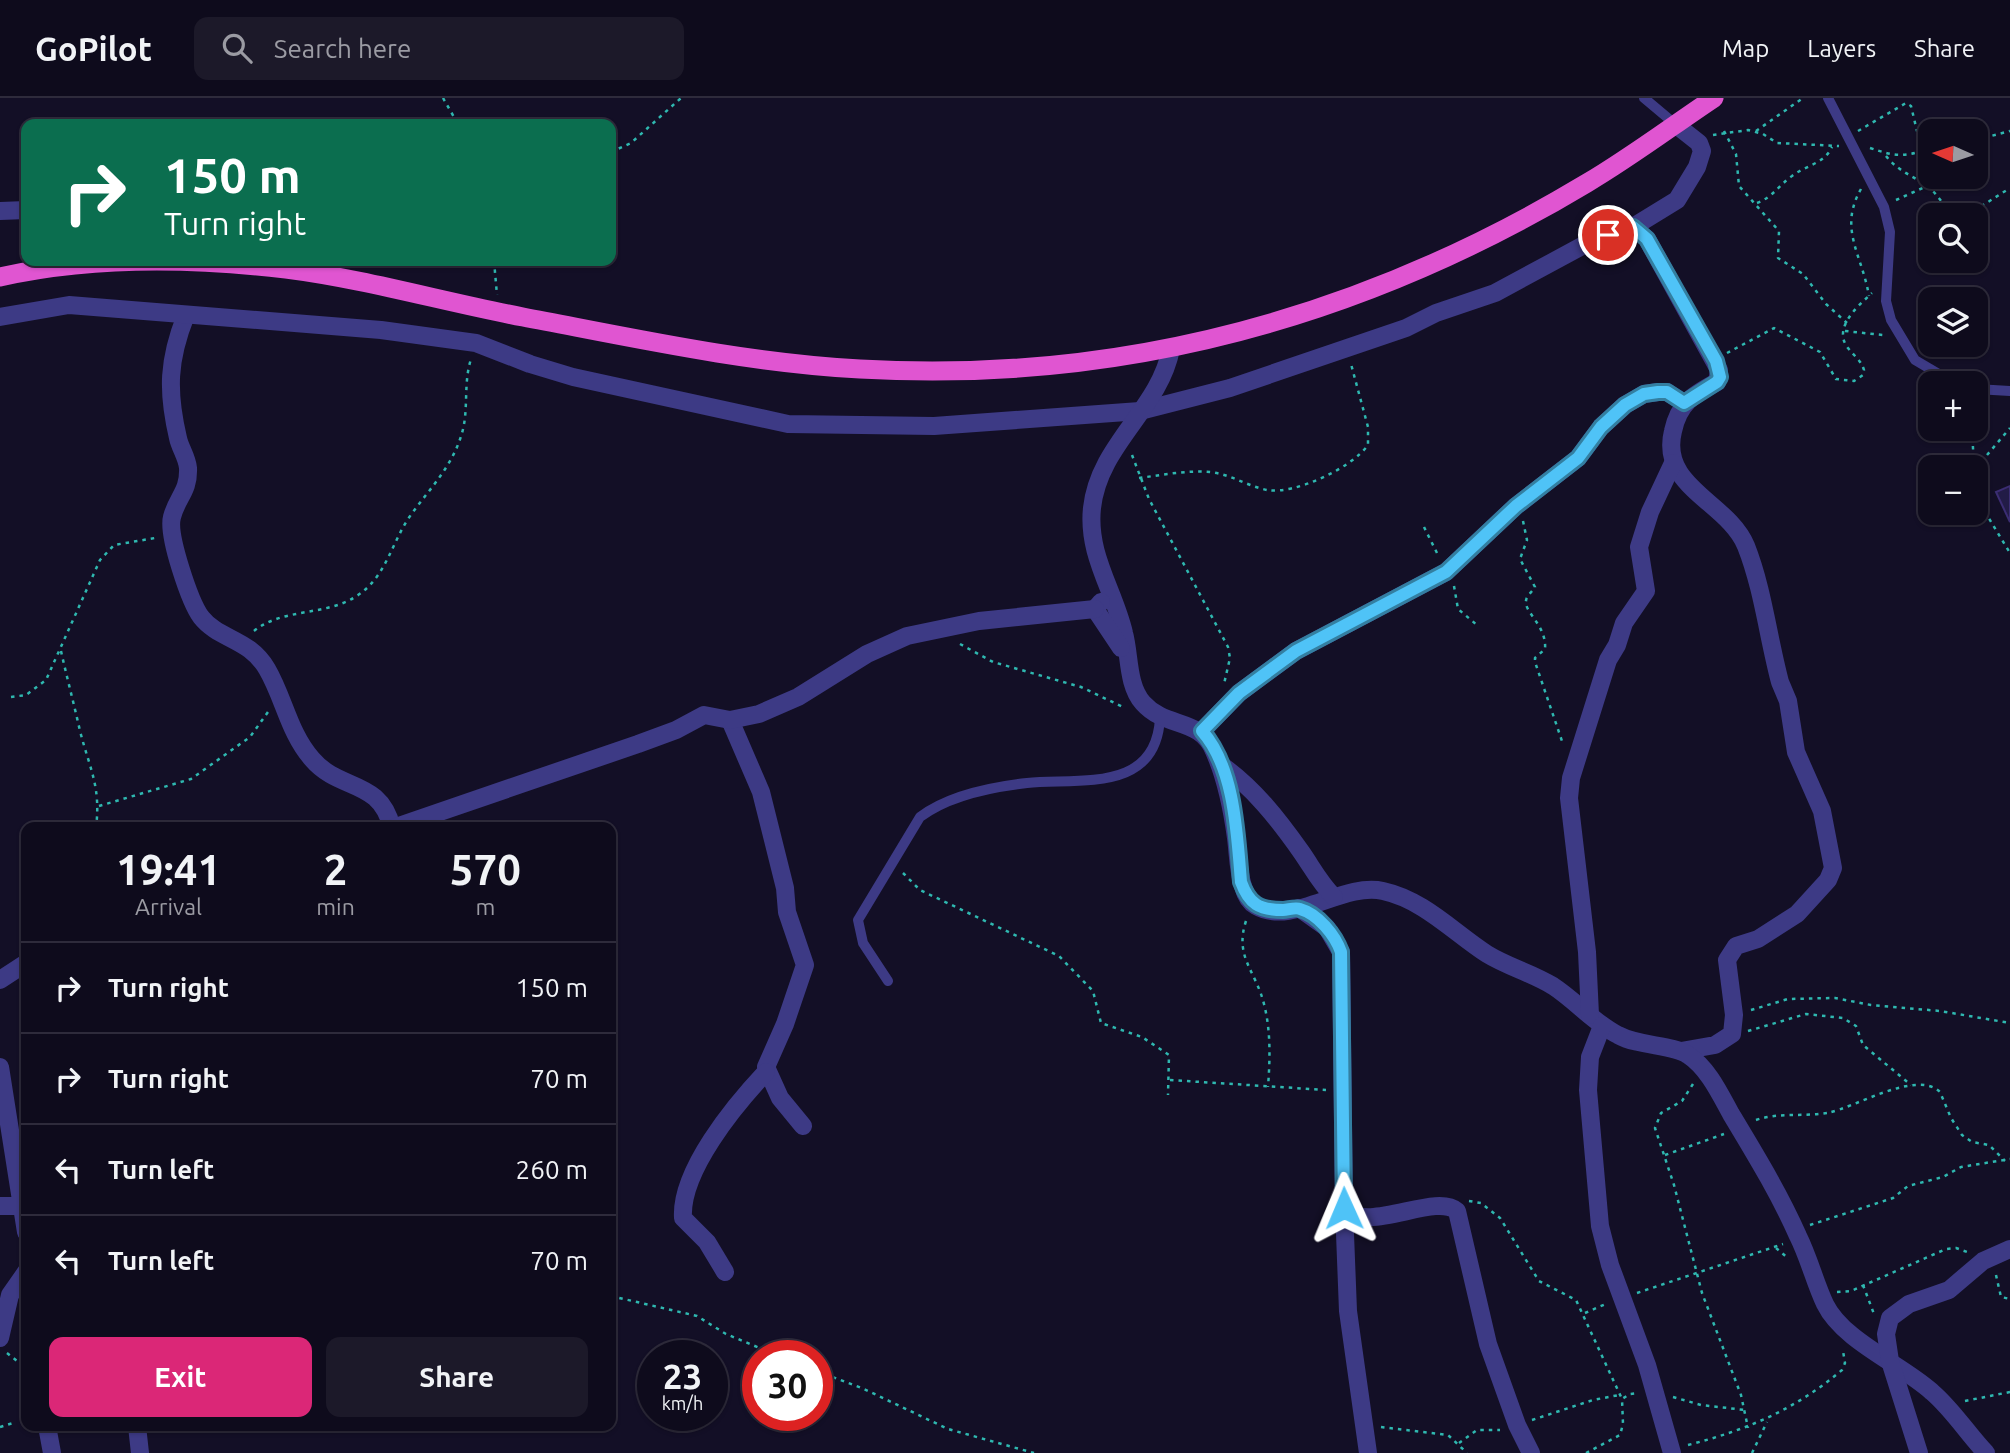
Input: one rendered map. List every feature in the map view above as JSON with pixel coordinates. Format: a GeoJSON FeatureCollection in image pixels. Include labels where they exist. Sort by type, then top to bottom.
{"type":"FeatureCollection","features":[{"type":"Feature","properties":{"kind":"highway"},"geometry":{"type":"LineString","coordinates":[[246,266],[289,270],[704,350],[857,369],[1002,368],[1171,349],[1261,327],[1373,291],[1482,239],[1588,183],[1714,98]]}},
{"type":"Feature","properties":{"kind":"highway"},"geometry":{"type":"LineString","coordinates":[[0,277],[68,266]]}},
{"type":"Feature","properties":{"kind":"street"},"geometry":{"type":"LineString","coordinates":[[0,317],[69,305],[381,330],[476,342],[530,365],[573,377],[788,424],[934,426],[1140,411],[1230,388],[1406,328],[1436,313],[1488,296],[1595,239],[1633,227],[1677,200],[1697,167],[1702,151],[1699,143],[1675,124]]}},
{"type":"Feature","properties":{"kind":"street"},"geometry":{"type":"LineString","coordinates":[[0,211],[21,210]]}},
{"type":"Feature","properties":{"kind":"street"},"geometry":{"type":"LineString","coordinates":[[1633,227],[1647,239],[1716,361],[1720,377],[1717,382],[1684,403],[1677,414],[1671,437],[1673,463],[1650,512],[1639,547],[1646,592],[1624,623],[1608,660],[1571,778],[1570,822],[1596,1021],[1590,1057],[1589,1118],[1601,1226],[1620,1298],[1657,1395],[1672,1451]]}},
{"type":"Feature","properties":{"kind":"street"},"geometry":{"type":"LineString","coordinates":[[186,314],[176,338],[168,394],[178,442],[188,464],[188,483],[172,518],[171,532],[202,618],[255,651],[278,692],[298,739],[310,757],[320,766],[385,804],[390,822]]}},
{"type":"Feature","properties":{"kind":"street"},"geometry":{"type":"LineString","coordinates":[[1171,349],[1160,386],[1101,470],[1094,493],[1093,539],[1106,587],[1117,610],[1139,699],[1156,716],[1194,728],[1210,740],[1220,764],[1230,802],[1241,882],[1253,905],[1265,909],[1299,908],[1352,890],[1369,889],[1410,901],[1487,954],[1554,987],[1596,1021],[1636,1044],[1681,1051],[1715,1045],[1732,1034],[1734,1015],[1729,953],[1736,946],[1778,929],[1797,914],[1828,880],[1833,862],[1817,797],[1792,740],[1788,701],[1780,681],[1746,547],[1734,526],[1691,488],[1673,463]]}},
{"type":"Feature","properties":{"kind":"street"},"geometry":{"type":"LineString","coordinates":[[1194,728],[1296,651],[1446,572],[1516,506],[1578,458],[1601,427],[1625,405],[1644,394],[1658,392],[1667,392],[1684,403]]}},
{"type":"Feature","properties":{"kind":"street"},"geometry":{"type":"LineString","coordinates":[[410,822],[638,744],[704,715],[730,720],[775,708],[879,648],[937,628],[1031,614],[1095,609],[1103,598],[1106,587]]}},
{"type":"Feature","properties":{"kind":"street"},"geometry":{"type":"LineString","coordinates":[[1095,609],[1129,659]]}},
{"type":"Feature","properties":{"kind":"street"},"geometry":{"type":"LineString","coordinates":[[725,1272],[707,1242],[683,1218],[682,1203],[714,1135],[766,1072],[806,965],[787,912],[785,888],[761,792],[730,720]]}},
{"type":"Feature","properties":{"kind":"street"},"geometry":{"type":"LineString","coordinates":[[1220,764],[1240,778],[1261,799],[1318,880],[1334,897]]}},
{"type":"Feature","properties":{"kind":"street"},"geometry":{"type":"LineString","coordinates":[[1299,908],[1327,929],[1341,952],[1348,1311],[1368,1453]]}},
{"type":"Feature","properties":{"kind":"street"},"geometry":{"type":"LineString","coordinates":[[0,980],[21,966]]}},
{"type":"Feature","properties":{"kind":"street"},"geometry":{"type":"LineString","coordinates":[[1681,1051],[1703,1069],[1781,1198],[1818,1285],[1838,1323],[1916,1378],[1951,1409],[1986,1453]]}},
{"type":"Feature","properties":{"kind":"street"},"geometry":{"type":"LineString","coordinates":[[0,1067],[21,1189]]}},
{"type":"Feature","properties":{"kind":"street"},"geometry":{"type":"LineString","coordinates":[[766,1072],[780,1097],[803,1126]]}},
{"type":"Feature","properties":{"kind":"street"},"geometry":{"type":"LineString","coordinates":[[0,1206],[21,1206]]}},
{"type":"Feature","properties":{"kind":"street"},"geometry":{"type":"LineString","coordinates":[[1344,1208],[1353,1215],[1374,1216],[1452,1206],[1461,1219],[1488,1344],[1517,1425],[1531,1453]]}},
{"type":"Feature","properties":{"kind":"street"},"geometry":{"type":"LineString","coordinates":[[1919,1453],[1890,1361],[1886,1334],[1890,1318],[1909,1304],[1949,1290],[1983,1261],[2010,1249]]}},
{"type":"Feature","properties":{"kind":"street"},"geometry":{"type":"LineString","coordinates":[[0,1338],[10,1295],[21,1279]]}},
{"type":"Feature","properties":{"kind":"street"},"geometry":{"type":"LineString","coordinates":[[48,1431],[52,1453]]}},
{"type":"Feature","properties":{"kind":"street"},"geometry":{"type":"LineString","coordinates":[[138,1431],[140,1453]]}},
{"type":"Feature","properties":{"kind":"lane"},"geometry":{"type":"LineString","coordinates":[[1644,98],[1675,124]]}},
{"type":"Feature","properties":{"kind":"lane"},"geometry":{"type":"LineString","coordinates":[[1828,98],[1884,206],[1890,232],[1886,279],[1889,311],[1902,342],[1914,360],[1933,371]]}},
{"type":"Feature","properties":{"kind":"lane"},"geometry":{"type":"LineString","coordinates":[[1988,390],[2010,391]]}},
{"type":"Feature","properties":{"kind":"lane"},"geometry":{"type":"LineString","coordinates":[[888,981],[863,943],[858,920],[910,828],[933,807],[1007,786],[1081,782],[1128,772],[1150,756],[1158,737],[1156,716]]}},
{"type":"Feature","properties":{"kind":"lane"},"geometry":{"type":"LineString","coordinates":[[1158,737],[1194,728]]}},
{"type":"Feature","properties":{"kind":"path"},"geometry":{"type":"LineString","coordinates":[[443,98],[455,119]]}},
{"type":"Feature","properties":{"kind":"path"},"geometry":{"type":"LineString","coordinates":[[616,150],[631,143],[681,98]]}},
{"type":"Feature","properties":{"kind":"path"},"geometry":{"type":"LineString","coordinates":[[1756,131],[1803,98]]}},
{"type":"Feature","properties":{"kind":"path"},"geometry":{"type":"LineString","coordinates":[[1699,143],[1724,131],[1756,131],[1777,143],[1832,146],[1849,142],[1886,112],[1906,103],[1911,106],[1918,132]]}},
{"type":"Feature","properties":{"kind":"path"},"geometry":{"type":"LineString","coordinates":[[1724,131],[1735,154],[1739,186],[1756,203],[1763,216],[1779,228],[1778,258],[1803,274],[1826,304],[1847,323]]}},
{"type":"Feature","properties":{"kind":"path"},"geometry":{"type":"LineString","coordinates":[[1988,137],[2010,131]]}},
{"type":"Feature","properties":{"kind":"path"},"geometry":{"type":"LineString","coordinates":[[1849,142],[1874,149],[1918,182]]}},
{"type":"Feature","properties":{"kind":"path"},"geometry":{"type":"LineString","coordinates":[[1756,203],[1777,193],[1796,173],[1821,161],[1832,146]]}},
{"type":"Feature","properties":{"kind":"path"},"geometry":{"type":"LineString","coordinates":[[1886,156],[1918,152]]}},
{"type":"Feature","properties":{"kind":"path"},"geometry":{"type":"LineString","coordinates":[[1868,177],[1853,203],[1849,223],[1869,296]]}},
{"type":"Feature","properties":{"kind":"path"},"geometry":{"type":"LineString","coordinates":[[1930,189],[1943,205],[1958,215],[1977,209],[2010,188]]}},
{"type":"Feature","properties":{"kind":"path"},"geometry":{"type":"LineString","coordinates":[[1884,206],[1921,189]]}},
{"type":"Feature","properties":{"kind":"path"},"geometry":{"type":"LineString","coordinates":[[494,266],[498,312]]}},
{"type":"Feature","properties":{"kind":"path"},"geometry":{"type":"LineString","coordinates":[[1716,361],[1762,331],[1774,328],[1820,352],[1836,379],[1853,381],[1863,375],[1862,364],[1844,343],[1843,331],[1854,310],[1886,279]]}},
{"type":"Feature","properties":{"kind":"path"},"geometry":{"type":"LineString","coordinates":[[1843,331],[1873,332],[1902,342]]}},
{"type":"Feature","properties":{"kind":"path"},"geometry":{"type":"LineString","coordinates":[[241,642],[258,628],[282,618],[333,608],[372,585],[408,520],[452,459],[463,431],[465,376],[476,342]]}},
{"type":"Feature","properties":{"kind":"path"},"geometry":{"type":"LineString","coordinates":[[1139,478],[1205,471],[1225,474],[1266,490],[1290,490],[1347,464],[1368,445],[1368,427],[1346,347]]}},
{"type":"Feature","properties":{"kind":"path"},"geometry":{"type":"LineString","coordinates":[[1986,455],[2010,428]]}},
{"type":"Feature","properties":{"kind":"path"},"geometry":{"type":"LineString","coordinates":[[1127,430],[1139,478],[1228,647],[1230,658],[1223,686]]}},
{"type":"Feature","properties":{"kind":"path"},"geometry":{"type":"LineString","coordinates":[[1516,506],[1527,540],[1520,559],[1535,587],[1527,598],[1526,606],[1545,637],[1545,649],[1535,658],[1535,662],[1564,746]]}},
{"type":"Feature","properties":{"kind":"path"},"geometry":{"type":"LineString","coordinates":[[1988,517],[2010,553]]}},
{"type":"Feature","properties":{"kind":"path"},"geometry":{"type":"LineString","coordinates":[[1424,527],[1454,585],[1458,609],[1478,625]]}},
{"type":"Feature","properties":{"kind":"path"},"geometry":{"type":"LineString","coordinates":[[11,697],[26,695],[40,687],[61,649],[100,560],[114,545],[147,540],[171,532]]}},
{"type":"Feature","properties":{"kind":"path"},"geometry":{"type":"LineString","coordinates":[[937,628],[993,662],[1081,687],[1131,710],[1156,716]]}},
{"type":"Feature","properties":{"kind":"path"},"geometry":{"type":"LineString","coordinates":[[61,649],[81,733],[97,782],[99,806],[97,822]]}},
{"type":"Feature","properties":{"kind":"path"},"geometry":{"type":"LineString","coordinates":[[99,806],[195,777],[250,737],[263,721],[278,692]]}},
{"type":"Feature","properties":{"kind":"path"},"geometry":{"type":"LineString","coordinates":[[895,858],[907,880],[920,890],[1062,958],[1093,991],[1101,1023],[1143,1037],[1165,1050],[1171,1064],[1168,1096]]}},
{"type":"Feature","properties":{"kind":"path"},"geometry":{"type":"LineString","coordinates":[[1253,905],[1241,943],[1264,1004],[1270,1049],[1268,1087]]}},
{"type":"Feature","properties":{"kind":"path"},"geometry":{"type":"LineString","coordinates":[[1734,1015],[1788,999],[1835,998],[1871,1005],[1940,1010],[2010,1023]]}},
{"type":"Feature","properties":{"kind":"path"},"geometry":{"type":"LineString","coordinates":[[1732,1034],[1805,1014],[1843,1018],[1856,1026],[1863,1045],[1910,1085]]}},
{"type":"Feature","properties":{"kind":"path"},"geometry":{"type":"LineString","coordinates":[[1703,1069],[1682,1101],[1657,1119],[1656,1136],[1665,1155],[1695,1274],[1745,1410],[1748,1428]]}},
{"type":"Feature","properties":{"kind":"path"},"geometry":{"type":"LineString","coordinates":[[1170,1080],[1343,1091]]}},
{"type":"Feature","properties":{"kind":"path"},"geometry":{"type":"LineString","coordinates":[[1665,1155],[1773,1116],[1838,1110],[1910,1085],[1937,1089],[1962,1135],[1972,1142],[1989,1144],[2005,1161]]}},
{"type":"Feature","properties":{"kind":"path"},"geometry":{"type":"LineString","coordinates":[[1583,1313],[1695,1274],[1881,1203],[1908,1186],[1943,1177],[1961,1167],[2010,1159]]}},
{"type":"Feature","properties":{"kind":"path"},"geometry":{"type":"LineString","coordinates":[[1452,1206],[1463,1201],[1472,1201],[1490,1208],[1500,1218],[1539,1281],[1576,1300],[1622,1399],[1623,1424],[1620,1435],[1586,1453]]}},
{"type":"Feature","properties":{"kind":"path"},"geometry":{"type":"LineString","coordinates":[[1818,1285],[1846,1292],[1952,1248],[1993,1268],[2001,1297],[2010,1299]]}},
{"type":"Feature","properties":{"kind":"path"},"geometry":{"type":"LineString","coordinates":[[616,1297],[697,1316],[742,1341]]}},
{"type":"Feature","properties":{"kind":"path"},"geometry":{"type":"LineString","coordinates":[[1672,1451],[1768,1420],[1822,1388],[1844,1367],[1838,1323]]}},
{"type":"Feature","properties":{"kind":"path"},"geometry":{"type":"LineString","coordinates":[[0,1349],[21,1364]]}},
{"type":"Feature","properties":{"kind":"path"},"geometry":{"type":"LineString","coordinates":[[833,1377],[948,1429],[1034,1453]]}},
{"type":"Feature","properties":{"kind":"path"},"geometry":{"type":"LineString","coordinates":[[1951,1409],[1979,1396],[2010,1392]]}},
{"type":"Feature","properties":{"kind":"path"},"geometry":{"type":"LineString","coordinates":[[1622,1399],[1630,1394],[1657,1395],[1745,1410]]}},
{"type":"Feature","properties":{"kind":"path"},"geometry":{"type":"LineString","coordinates":[[1459,1443],[1477,1430],[1504,1431],[1593,1400],[1619,1395]]}},
{"type":"Feature","properties":{"kind":"path"},"geometry":{"type":"LineString","coordinates":[[1362,1420],[1401,1432],[1448,1435],[1467,1453]]}},
{"type":"Feature","properties":{"kind":"path"},"geometry":{"type":"LineString","coordinates":[[1752,1453],[1762,1439],[1768,1420]]}},
{"type":"Feature","properties":{"kind":"path"},"geometry":{"type":"LineString","coordinates":[[0,1427],[13,1423]]}},
{"type":"Feature","properties":{"kind":"building"},"geometry":{"type":"Polygon","coordinates":[[[2010,486],[2010,522],[1996,492],[2010,486]]]}},
{"type":"Feature","properties":{"kind":"route"},"geometry":{"type":"LineString","coordinates":[[1344,1208],[1341,952],[1337,940],[1327,929],[1299,908],[1265,909],[1253,905],[1247,897],[1241,882],[1236,831],[1224,778],[1210,740],[1202,731],[1239,693],[1296,651],[1446,572],[1460,562],[1491,528],[1578,458],[1601,427],[1625,405],[1644,394],[1658,392],[1667,392],[1684,403],[1697,392],[1717,382],[1720,377],[1716,361],[1647,239],[1633,227],[1608,235]]}}]}
